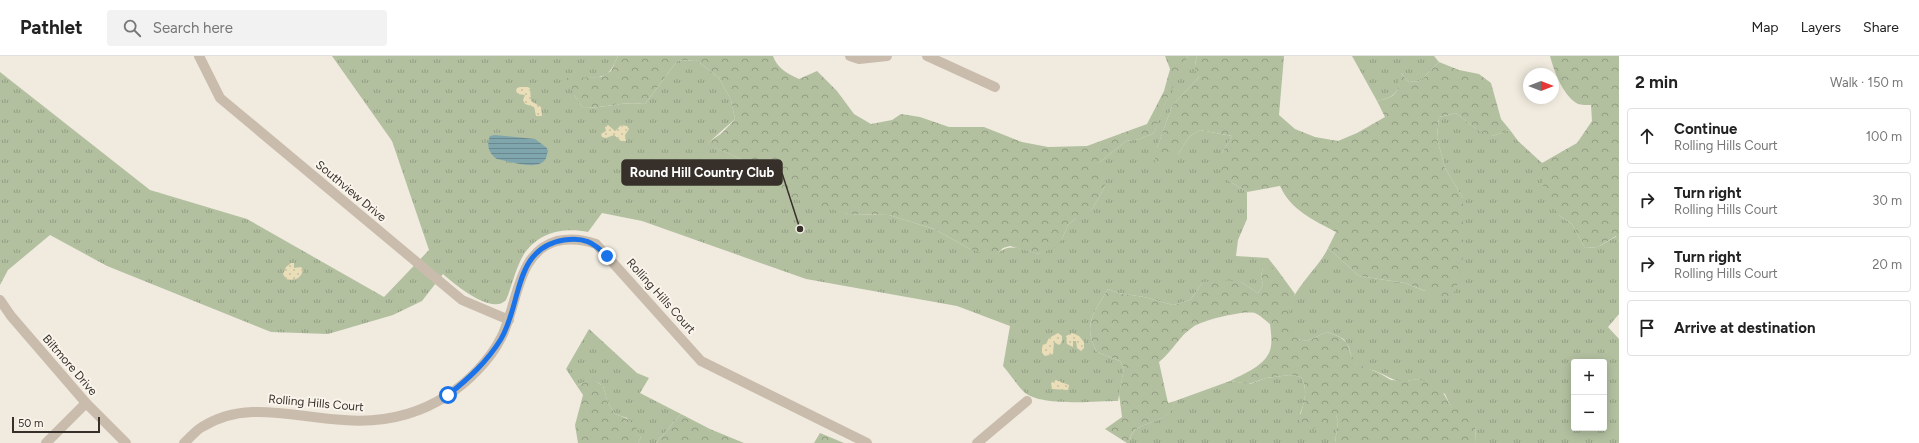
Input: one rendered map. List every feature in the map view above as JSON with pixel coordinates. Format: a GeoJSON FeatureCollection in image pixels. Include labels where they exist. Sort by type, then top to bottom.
{"type":"FeatureCollection","features":[{"type":"Feature","properties":{"kind":"street","name":"Southview Drive"},"geometry":{"type":"LineString","coordinates":[[200,56],[220,98],[462,300],[509,320]]}},
{"type":"Feature","properties":{"kind":"street"},"geometry":{"type":"LineString","coordinates":[[850,56],[859,59],[887,56]]}},
{"type":"Feature","properties":{"kind":"street"},"geometry":{"type":"LineString","coordinates":[[927,56],[995,87]]}},
{"type":"Feature","properties":{"kind":"street","name":"Rolling Hills Court"},"geometry":{"type":"LineString","coordinates":[[184,443],[202,427],[220,419],[240,413],[259,411],[278,412],[344,420],[373,421],[402,416],[426,408],[448,395],[469,379],[485,361],[501,339],[509,320],[524,272],[532,256],[547,244],[559,241],[583,239],[596,244],[701,361],[866,443]]}},
{"type":"Feature","properties":{"kind":"street","name":"Biltmore Drive"},"geometry":{"type":"LineString","coordinates":[[0,300],[11,316],[86,403],[126,443]]}},
{"type":"Feature","properties":{"kind":"street"},"geometry":{"type":"LineString","coordinates":[[977,443],[1027,401]]}},
{"type":"Feature","properties":{"kind":"street"},"geometry":{"type":"LineString","coordinates":[[46,443],[86,403]]}},
{"type":"Feature","properties":{"kind":"green space"},"geometry":{"type":"Polygon","coordinates":[[[332,56],[618,56],[612,68],[606,74],[599,77],[586,78],[574,95],[583,108],[628,103],[645,104],[677,61],[696,60],[719,78],[731,100],[735,119],[707,144],[741,159],[761,170],[772,186],[848,214],[889,215],[934,229],[970,249],[998,253],[1012,247],[1039,254],[1062,239],[1068,225],[1093,208],[1105,186],[1093,166],[1093,163],[1100,162],[1126,141],[1140,139],[1154,133],[1169,94],[1188,56],[1197,56],[1195,64],[1199,77],[1172,106],[1157,148],[1178,154],[1189,137],[1200,130],[1232,136],[1222,153],[1229,181],[1247,192],[1247,219],[1238,240],[1236,256],[1268,258],[1276,268],[1263,268],[1261,276],[1263,285],[1258,293],[1241,282],[1203,282],[1190,300],[1173,305],[1144,297],[1118,293],[1108,289],[1094,312],[1090,326],[1090,334],[1097,352],[1120,361],[1124,368],[1118,401],[1083,402],[1042,400],[1032,397],[1024,392],[1003,366],[1010,326],[957,306],[806,279],[642,221],[602,213],[588,232],[570,230],[553,233],[545,236],[530,247],[524,254],[519,265],[506,300],[501,303],[492,304],[469,294],[443,274],[422,301],[393,315],[328,334],[271,332],[107,266],[50,235],[8,270],[0,285],[0,72],[150,190],[247,219],[384,297],[429,250],[392,141],[332,56]]]}},
{"type":"Feature","properties":{"kind":"green space"},"geometry":{"type":"Polygon","coordinates":[[[618,56],[773,56],[780,67],[787,73],[799,79],[817,71],[837,91],[854,114],[871,124],[892,120],[901,114],[920,117],[949,127],[984,127],[1022,142],[1048,147],[1087,146],[1147,124],[1164,91],[1170,69],[1165,56],[1188,56],[1167,99],[1154,133],[1140,139],[1126,141],[1100,162],[1093,164],[1093,166],[1099,169],[1104,175],[1105,186],[1093,208],[1068,225],[1062,239],[1056,247],[1039,254],[1010,246],[1003,248],[998,253],[988,255],[970,249],[934,229],[889,215],[848,214],[788,197],[772,186],[760,170],[741,159],[706,144],[722,133],[735,119],[731,100],[719,78],[696,60],[677,61],[645,104],[628,103],[583,108],[574,95],[566,78],[601,77],[611,71],[618,56]]]}},
{"type":"Feature","properties":{"kind":"green space"},"geometry":{"type":"Polygon","coordinates":[[[1197,56],[1284,56],[1279,115],[1295,129],[1315,137],[1338,141],[1357,133],[1385,117],[1377,101],[1389,97],[1396,92],[1400,72],[1409,82],[1420,81],[1439,62],[1459,70],[1479,74],[1491,83],[1501,119],[1510,130],[1492,136],[1485,136],[1456,113],[1439,117],[1437,138],[1445,168],[1463,198],[1463,257],[1457,285],[1451,301],[1405,283],[1359,276],[1328,248],[1336,232],[1296,208],[1290,202],[1280,186],[1247,192],[1229,181],[1218,166],[1222,153],[1232,136],[1200,130],[1189,137],[1178,154],[1152,176],[1157,148],[1172,106],[1199,77],[1195,69],[1197,56]]]}},
{"type":"Feature","properties":{"kind":"green space"},"geometry":{"type":"Polygon","coordinates":[[[1352,56],[1434,56],[1439,62],[1420,81],[1409,82],[1401,73],[1399,85],[1395,93],[1389,97],[1377,101],[1352,56]]]}},
{"type":"Feature","properties":{"kind":"green space"},"geometry":{"type":"Polygon","coordinates":[[[1550,56],[1619,56],[1619,242],[1616,236],[1598,247],[1585,248],[1572,224],[1560,216],[1548,200],[1542,184],[1542,163],[1577,143],[1592,121],[1591,105],[1578,104],[1573,100],[1560,83],[1559,68],[1554,68],[1550,56]]]}},
{"type":"Feature","properties":{"kind":"green space"},"geometry":{"type":"Polygon","coordinates":[[[1456,113],[1475,128],[1492,136],[1510,130],[1518,141],[1542,163],[1542,184],[1560,216],[1572,224],[1585,248],[1598,247],[1617,236],[1619,242],[1619,314],[1608,327],[1619,339],[1619,443],[1476,443],[1475,426],[1452,409],[1445,394],[1417,379],[1409,381],[1394,380],[1360,366],[1353,360],[1346,342],[1338,336],[1327,332],[1307,341],[1298,339],[1290,329],[1287,318],[1293,297],[1328,248],[1359,276],[1405,283],[1425,291],[1463,236],[1463,198],[1445,168],[1437,138],[1439,117],[1456,113]]]}},
{"type":"Feature","properties":{"kind":"green space"},"geometry":{"type":"Polygon","coordinates":[[[1263,268],[1276,268],[1295,294],[1290,307],[1289,322],[1298,339],[1307,341],[1327,332],[1340,337],[1347,343],[1351,355],[1357,364],[1379,373],[1391,380],[1407,381],[1417,379],[1438,384],[1452,408],[1471,413],[1475,426],[1476,443],[1335,443],[1338,421],[1336,415],[1319,427],[1305,428],[1299,425],[1305,395],[1304,383],[1301,377],[1290,375],[1266,378],[1249,384],[1230,381],[1257,366],[1266,358],[1270,350],[1270,324],[1257,314],[1250,312],[1223,316],[1198,324],[1188,331],[1159,362],[1168,403],[1175,401],[1172,410],[1166,416],[1136,429],[1131,435],[1130,443],[1127,443],[1105,429],[1122,417],[1119,394],[1124,368],[1120,361],[1097,352],[1090,334],[1090,326],[1094,312],[1108,289],[1118,293],[1144,297],[1173,305],[1190,300],[1203,282],[1222,280],[1241,282],[1258,293],[1263,285],[1261,276],[1263,268]]]}},
{"type":"Feature","properties":{"kind":"green space"},"geometry":{"type":"Polygon","coordinates":[[[589,329],[637,373],[649,378],[640,393],[681,414],[656,443],[638,443],[641,437],[627,418],[615,414],[608,403],[603,386],[590,380],[577,386],[566,369],[589,329]]]}},
{"type":"Feature","properties":{"kind":"green space"},"geometry":{"type":"Polygon","coordinates":[[[1290,375],[1301,377],[1303,382],[1305,391],[1300,414],[1336,415],[1338,421],[1335,443],[1130,443],[1131,435],[1136,429],[1166,416],[1172,410],[1175,401],[1230,381],[1250,384],[1266,378],[1290,375]]]}},
{"type":"Feature","properties":{"kind":"green space"},"geometry":{"type":"Polygon","coordinates":[[[588,380],[594,380],[603,386],[608,403],[615,414],[634,424],[641,437],[638,443],[578,443],[575,425],[583,395],[577,386],[588,380]]]}},
{"type":"Feature","properties":{"kind":"green space"},"geometry":{"type":"Polygon","coordinates":[[[681,414],[710,429],[744,443],[656,443],[681,414]]]}},
{"type":"Feature","properties":{"kind":"green space"},"geometry":{"type":"Polygon","coordinates":[[[820,433],[844,443],[814,443],[820,433]]]}},
{"type":"Feature","properties":{"kind":"sand"},"geometry":{"type":"Polygon","coordinates":[[[517,88],[530,88],[531,101],[541,107],[542,116],[536,116],[534,107],[525,104],[523,100],[525,95],[518,94],[516,91],[517,88]]]}},
{"type":"Feature","properties":{"kind":"sand"},"geometry":{"type":"Polygon","coordinates":[[[608,125],[615,131],[621,125],[627,126],[629,129],[625,135],[626,141],[621,141],[614,135],[606,138],[602,137],[601,134],[606,131],[605,127],[608,125]]]}},
{"type":"Feature","properties":{"kind":"sand"},"geometry":{"type":"Polygon","coordinates":[[[291,263],[294,263],[294,268],[301,267],[303,270],[297,279],[286,279],[283,274],[286,267],[291,263]]]}},
{"type":"Feature","properties":{"kind":"sand"},"geometry":{"type":"Polygon","coordinates":[[[1058,333],[1062,336],[1062,342],[1059,345],[1054,342],[1053,354],[1045,356],[1042,353],[1042,345],[1046,344],[1049,338],[1058,333]]]}},
{"type":"Feature","properties":{"kind":"sand"},"geometry":{"type":"Polygon","coordinates":[[[1072,333],[1079,336],[1084,342],[1084,348],[1081,351],[1077,348],[1076,341],[1073,341],[1073,347],[1067,344],[1066,336],[1072,333]]]}},
{"type":"Feature","properties":{"kind":"sand"},"geometry":{"type":"Polygon","coordinates":[[[1056,380],[1069,385],[1068,390],[1052,389],[1051,383],[1056,380]]]}},
{"type":"Feature","properties":{"kind":"water"},"geometry":{"type":"Polygon","coordinates":[[[495,135],[535,139],[547,148],[547,157],[543,162],[537,165],[521,164],[497,159],[492,155],[488,146],[490,136],[495,135]]]}},
{"type":"Feature","properties":{"kind":"place","name":"Round Hill Country Club"},"geometry":{"type":"Point","coordinates":[800,229]}},
{"type":"Feature","properties":{"kind":"route"},"geometry":{"type":"LineString","coordinates":[[448,395],[469,379],[485,361],[501,339],[509,320],[524,272],[532,256],[539,249],[547,244],[559,241],[583,239],[596,244],[607,256]]}}]}
